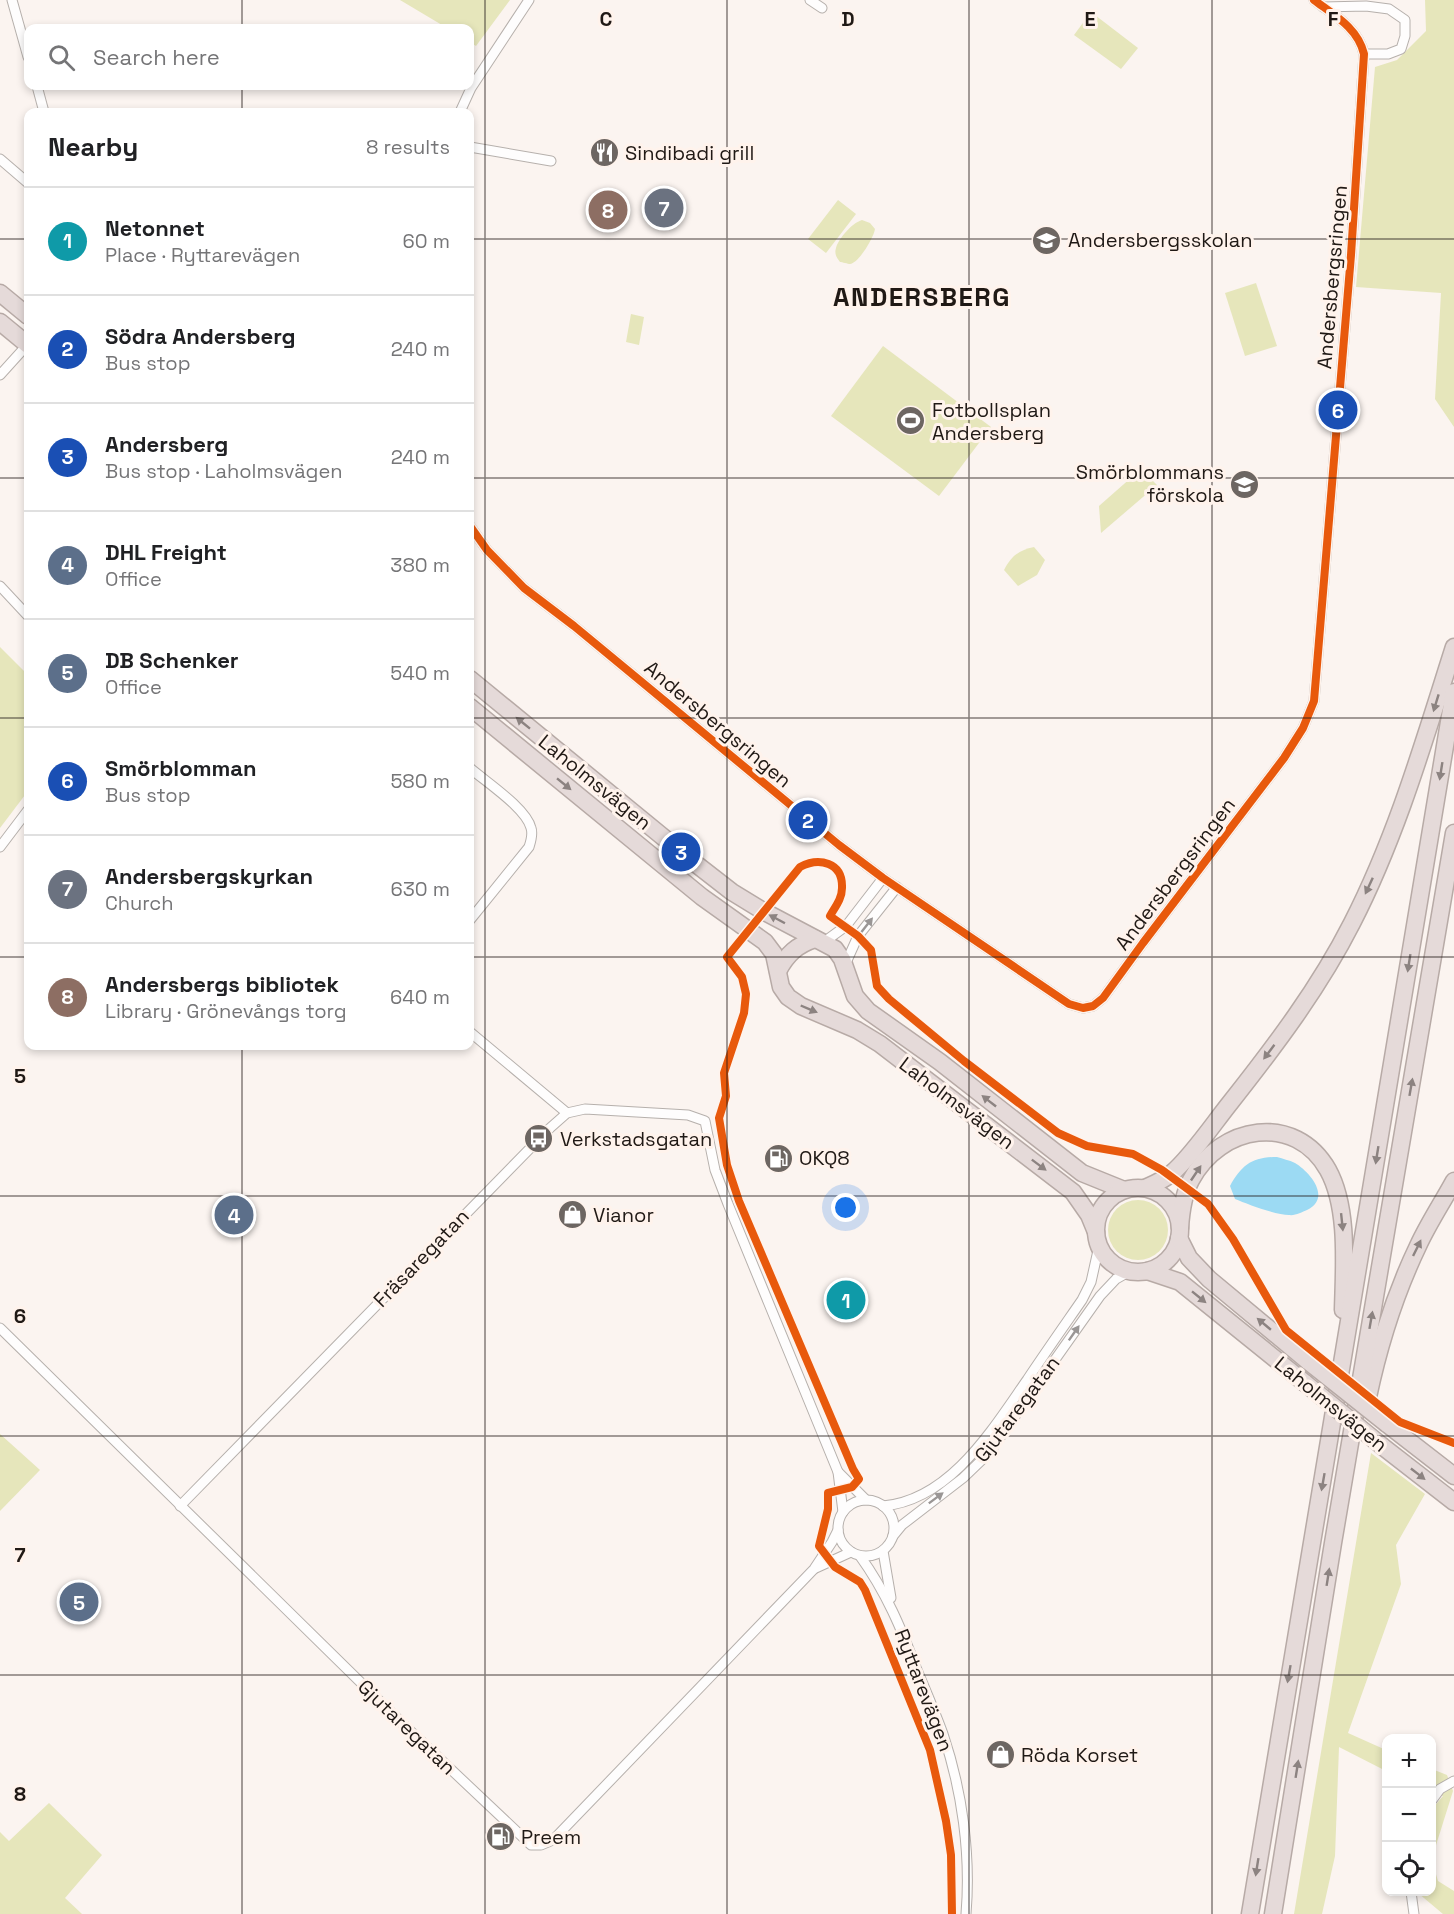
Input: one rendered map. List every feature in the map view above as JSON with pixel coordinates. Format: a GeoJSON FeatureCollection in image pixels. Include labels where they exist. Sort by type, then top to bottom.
{"type":"FeatureCollection","features":[{"type":"Feature","properties":{"kind":"highway"},"geometry":{"type":"LineString","coordinates":[[0,293],[24,313]]}},
{"type":"Feature","properties":{"kind":"highway"},"geometry":{"type":"LineString","coordinates":[[0,322],[24,342]]}},
{"type":"Feature","properties":{"kind":"highway"},"geometry":{"type":"LineString","coordinates":[[1145,1188],[1166,1178],[1180,1164],[1285,1030],[1324,974],[1352,924],[1397,820],[1454,647]]}},
{"type":"Feature","properties":{"kind":"highway","name":"Laholmsvägen"},"geometry":{"type":"LineString","coordinates":[[474,682],[732,892],[835,949],[855,996],[868,1011],[940,1062],[1082,1173],[1124,1190],[1145,1188],[1167,1199],[1178,1216],[1180,1233],[1189,1258],[1209,1279],[1309,1362],[1454,1476]]}},
{"type":"Feature","properties":{"kind":"highway"},"geometry":{"type":"LineString","coordinates":[[1250,1914],[1454,692]]}},
{"type":"Feature","properties":{"kind":"highway","name":"Laholmsvägen"},"geometry":{"type":"LineString","coordinates":[[474,710],[702,897],[761,938],[774,954],[781,987],[788,997],[801,1006],[857,1030],[902,1061],[1073,1192],[1085,1209],[1098,1239],[1112,1262],[1130,1271],[1147,1271],[1180,1282],[1454,1502]]}},
{"type":"Feature","properties":{"kind":"highway"},"geometry":{"type":"LineString","coordinates":[[1273,1914],[1333,1543],[1454,833]]}},
{"type":"Feature","properties":{"kind":"highway"},"geometry":{"type":"LineString","coordinates":[[778,971],[798,945],[819,941]]}},
{"type":"Feature","properties":{"kind":"highway"},"geometry":{"type":"LineString","coordinates":[[1147,1271],[1162,1264],[1173,1253],[1180,1233],[1183,1204],[1192,1179],[1220,1146],[1240,1136],[1263,1131],[1288,1135],[1311,1149],[1329,1171],[1335,1185],[1342,1226],[1342,1370]]}},
{"type":"Feature","properties":{"kind":"highway"},"geometry":{"type":"LineString","coordinates":[[1333,1543],[1344,1524],[1371,1383],[1384,1333],[1418,1245],[1452,1187]]}},
{"type":"Feature","properties":{"kind":"highway"},"geometry":{"type":"LineString","coordinates":[[1098,1239],[1098,1218],[1103,1206],[1112,1196],[1124,1190]]}},
{"type":"Feature","properties":{"kind":"street"},"geometry":{"type":"LineString","coordinates":[[12,0],[24,43]]}},
{"type":"Feature","properties":{"kind":"street"},"geometry":{"type":"LineString","coordinates":[[474,83],[529,0]]}},
{"type":"Feature","properties":{"kind":"street"},"geometry":{"type":"LineString","coordinates":[[810,0],[822,8]]}},
{"type":"Feature","properties":{"kind":"street"},"geometry":{"type":"LineString","coordinates":[[1314,0],[1356,33],[1364,54],[1388,54],[1401,49],[1406,36],[1405,20],[1389,9],[1366,6],[1323,7]]}},
{"type":"Feature","properties":{"kind":"street","name":"Andersbergsringen"},"geometry":{"type":"LineString","coordinates":[[474,532],[487,550],[524,588],[574,626],[783,800],[883,878],[1069,1004],[1083,1008],[1093,1006],[1103,998],[1284,758],[1303,728],[1314,701],[1352,243],[1364,54]]}},
{"type":"Feature","properties":{"kind":"street"},"geometry":{"type":"LineString","coordinates":[[38,90],[43,108]]}},
{"type":"Feature","properties":{"kind":"street"},"geometry":{"type":"LineString","coordinates":[[462,108],[470,90]]}},
{"type":"Feature","properties":{"kind":"street"},"geometry":{"type":"LineString","coordinates":[[474,148],[551,161]]}},
{"type":"Feature","properties":{"kind":"street"},"geometry":{"type":"LineString","coordinates":[[0,159],[24,180]]}},
{"type":"Feature","properties":{"kind":"street"},"geometry":{"type":"LineString","coordinates":[[0,375],[24,349]]}},
{"type":"Feature","properties":{"kind":"street"},"geometry":{"type":"LineString","coordinates":[[0,586],[24,612]]}},
{"type":"Feature","properties":{"kind":"street"},"geometry":{"type":"LineString","coordinates":[[474,771],[521,811],[531,828],[532,835],[529,847],[474,915]]}},
{"type":"Feature","properties":{"kind":"street"},"geometry":{"type":"LineString","coordinates":[[0,847],[24,815]]}},
{"type":"Feature","properties":{"kind":"street"},"geometry":{"type":"LineString","coordinates":[[819,941],[846,926],[883,878]]}},
{"type":"Feature","properties":{"kind":"street"},"geometry":{"type":"LineString","coordinates":[[844,967],[858,936],[897,886]]}},
{"type":"Feature","properties":{"kind":"street"},"geometry":{"type":"LineString","coordinates":[[474,1035],[567,1113],[585,1109],[608,1109],[688,1115],[705,1121],[716,1170],[725,1196],[838,1472],[843,1512]]}},
{"type":"Feature","properties":{"kind":"street","name":"Fräsaregatan"},"geometry":{"type":"LineString","coordinates":[[180,1506],[489,1188],[567,1113]]}},
{"type":"Feature","properties":{"kind":"street","name":"Gjutaregatan"},"geometry":{"type":"LineString","coordinates":[[883,1506],[901,1503],[923,1493],[957,1469],[983,1442],[1082,1300],[1091,1282],[1098,1239]]}},
{"type":"Feature","properties":{"kind":"street","name":"Gjutaregatan"},"geometry":{"type":"LineString","coordinates":[[892,1536],[902,1525],[963,1478],[989,1453],[1100,1296],[1116,1280],[1130,1271]]}},
{"type":"Feature","properties":{"kind":"street","name":"Gjutaregatan"},"geometry":{"type":"LineString","coordinates":[[0,1328],[404,1725],[531,1845],[541,1845],[553,1840],[814,1569],[838,1530]]}},
{"type":"Feature","properties":{"kind":"street"},"geometry":{"type":"LineString","coordinates":[[838,1472],[866,1500],[883,1506],[892,1520],[892,1536],[883,1551],[876,1554],[856,1554]]}},
{"type":"Feature","properties":{"kind":"street"},"geometry":{"type":"LineString","coordinates":[[838,1530],[839,1520],[849,1505],[866,1500]]}},
{"type":"Feature","properties":{"kind":"street","name":"Ryttarevägen"},"geometry":{"type":"LineString","coordinates":[[838,1530],[840,1538],[875,1576],[893,1609],[943,1733],[952,1767],[966,1848],[966,1914]]}},
{"type":"Feature","properties":{"kind":"street","name":"Ryttarevägen"},"geometry":{"type":"LineString","coordinates":[[883,1551],[893,1609]]}},
{"type":"Feature","properties":{"kind":"street","name":"Gjutaregatan"},"geometry":{"type":"LineString","coordinates":[[814,1569],[856,1554]]}},
{"type":"Feature","properties":{"kind":"street"},"geometry":{"type":"LineString","coordinates":[[1436,1794],[1454,1781]]}},
{"type":"Feature","properties":{"kind":"street"},"geometry":{"type":"LineString","coordinates":[[1412,1896],[1414,1914]]}},
{"type":"Feature","properties":{"kind":"green space"},"geometry":{"type":"Polygon","coordinates":[[[400,0],[510,0],[476,46],[474,45],[474,24],[440,24],[400,0]]]}},
{"type":"Feature","properties":{"kind":"green space"},"geometry":{"type":"Polygon","coordinates":[[[1425,0],[1454,0],[1454,427],[1435,399],[1441,293],[1356,287],[1375,67],[1397,60],[1426,31],[1425,0]]]}},
{"type":"Feature","properties":{"kind":"green space"},"geometry":{"type":"Polygon","coordinates":[[[1091,12],[1138,48],[1121,69],[1074,35],[1091,12]]]}},
{"type":"Feature","properties":{"kind":"green space"},"geometry":{"type":"Polygon","coordinates":[[[838,200],[856,214],[826,253],[808,239],[838,200]]]}},
{"type":"Feature","properties":{"kind":"green space"},"geometry":{"type":"Polygon","coordinates":[[[862,220],[870,223],[875,229],[869,243],[854,263],[840,262],[835,250],[838,244],[850,228],[862,220]]]}},
{"type":"Feature","properties":{"kind":"green space"},"geometry":{"type":"Polygon","coordinates":[[[1256,283],[1277,346],[1245,356],[1225,293],[1256,283]]]}},
{"type":"Feature","properties":{"kind":"green space"},"geometry":{"type":"Polygon","coordinates":[[[631,314],[644,317],[639,345],[626,342],[631,314]]]}},
{"type":"Feature","properties":{"kind":"green space","name":"Fotbollsplan Andersberg"},"geometry":{"type":"Polygon","coordinates":[[[883,346],[991,427],[939,496],[831,416],[883,346]]]}},
{"type":"Feature","properties":{"kind":"green space"},"geometry":{"type":"Polygon","coordinates":[[[1141,469],[1157,485],[1101,533],[1099,506],[1141,469]]]}},
{"type":"Feature","properties":{"kind":"green space"},"geometry":{"type":"Polygon","coordinates":[[[1034,547],[1045,560],[1037,575],[1018,586],[1004,570],[1016,554],[1034,547]]]}},
{"type":"Feature","properties":{"kind":"green space"},"geometry":{"type":"Polygon","coordinates":[[[0,647],[24,671],[24,796],[0,828],[0,647]]]}},
{"type":"Feature","properties":{"kind":"green space"},"geometry":{"type":"Polygon","coordinates":[[[1132,1200],[1144,1200],[1155,1205],[1163,1213],[1168,1230],[1166,1242],[1155,1255],[1144,1260],[1132,1260],[1121,1255],[1113,1247],[1108,1236],[1108,1224],[1113,1213],[1121,1205],[1132,1200]]]}},
{"type":"Feature","properties":{"kind":"green space"},"geometry":{"type":"Polygon","coordinates":[[[0,1434],[40,1470],[0,1511],[0,1434]]]}},
{"type":"Feature","properties":{"kind":"green space"},"geometry":{"type":"Polygon","coordinates":[[[1371,1453],[1425,1494],[1396,1545],[1401,1584],[1348,1733],[1382,1748],[1382,1769],[1339,1747],[1335,1856],[1322,1914],[1294,1914],[1371,1453]]]}},
{"type":"Feature","properties":{"kind":"green space"},"geometry":{"type":"Polygon","coordinates":[[[1436,1771],[1447,1775],[1453,1791],[1436,1845],[1436,1804],[1443,1796],[1436,1795],[1436,1771]]]}},
{"type":"Feature","properties":{"kind":"green space"},"geometry":{"type":"Polygon","coordinates":[[[49,1803],[102,1855],[65,1898],[82,1914],[0,1914],[0,1832],[9,1841],[49,1803]]]}},
{"type":"Feature","properties":{"kind":"green space"},"geometry":{"type":"Polygon","coordinates":[[[1436,1874],[1438,1881],[1454,1891],[1454,1914],[1443,1914],[1422,1896],[1436,1896],[1436,1874]]]}},
{"type":"Feature","properties":{"kind":"water"},"geometry":{"type":"Polygon","coordinates":[[[1277,1157],[1301,1167],[1316,1185],[1318,1199],[1307,1210],[1294,1215],[1283,1215],[1235,1199],[1230,1186],[1244,1168],[1254,1161],[1277,1157]]]}},
{"type":"Feature","properties":{"kind":"cycle path"},"geometry":{"type":"LineString","coordinates":[[474,532],[487,550],[524,588],[574,626],[839,845],[883,878],[1069,1004],[1083,1008],[1093,1006],[1103,998],[1284,758],[1303,728],[1314,701],[1351,255],[1364,54],[1351,29],[1314,0]]}},
{"type":"Feature","properties":{"kind":"cycle path"},"geometry":{"type":"LineString","coordinates":[[952,1914],[951,1855],[930,1750],[865,1590],[860,1582],[835,1567],[819,1546],[828,1509],[828,1493],[852,1487],[859,1479],[739,1201],[727,1165],[719,1118],[726,1096],[724,1073],[744,1013],[746,994],[742,977],[727,957],[800,867],[822,862],[839,872],[842,892],[830,916],[858,936],[871,950],[877,986],[889,999],[964,1061],[1058,1133],[1087,1146],[1133,1154],[1162,1170],[1208,1204],[1233,1239],[1286,1330],[1400,1422],[1454,1443]]}},
{"type":"Feature","properties":{"kind":"place","name":"Sindibadi grill"},"geometry":{"type":"Point","coordinates":[604,153]}},
{"type":"Feature","properties":{"kind":"place","name":"Andersbergskyrkan"},"geometry":{"type":"Point","coordinates":[664,208]}},
{"type":"Feature","properties":{"kind":"place","name":"Andersbergs bibliotek"},"geometry":{"type":"Point","coordinates":[608,210]}},
{"type":"Feature","properties":{"kind":"place","name":"Andersbergsskolan"},"geometry":{"type":"Point","coordinates":[1047,240]}},
{"type":"Feature","properties":{"kind":"place","name":"Smörblomman"},"geometry":{"type":"Point","coordinates":[1338,410]}},
{"type":"Feature","properties":{"kind":"place","name":"Fotbollsplan Andersberg"},"geometry":{"type":"Point","coordinates":[911,421]}},
{"type":"Feature","properties":{"kind":"place","name":"Smörblommans förskola"},"geometry":{"type":"Point","coordinates":[1245,484]}},
{"type":"Feature","properties":{"kind":"place","name":"Södra Andersberg"},"geometry":{"type":"Point","coordinates":[808,820]}},
{"type":"Feature","properties":{"kind":"place","name":"Andersberg"},"geometry":{"type":"Point","coordinates":[681,852]}},
{"type":"Feature","properties":{"kind":"place","name":"Verkstadsgatan"},"geometry":{"type":"Point","coordinates":[539,1139]}},
{"type":"Feature","properties":{"kind":"place","name":"OKQ8"},"geometry":{"type":"Point","coordinates":[778,1158]}},
{"type":"Feature","properties":{"kind":"place","name":"DHL Freight"},"geometry":{"type":"Point","coordinates":[234,1215]}},
{"type":"Feature","properties":{"kind":"place","name":"Vianor"},"geometry":{"type":"Point","coordinates":[572,1215]}},
{"type":"Feature","properties":{"kind":"place","name":"Netonnet"},"geometry":{"type":"Point","coordinates":[846,1300]}},
{"type":"Feature","properties":{"kind":"place","name":"DB Schenker"},"geometry":{"type":"Point","coordinates":[79,1602]}},
{"type":"Feature","properties":{"kind":"place","name":"Röda Korset"},"geometry":{"type":"Point","coordinates":[1000,1755]}},
{"type":"Feature","properties":{"kind":"place","name":"Preem"},"geometry":{"type":"Point","coordinates":[500,1837]}},
{"type":"Feature","properties":{"kind":"district","name":"ANDERSBERG"},"geometry":{"type":"Point","coordinates":[922,297]}}]}
